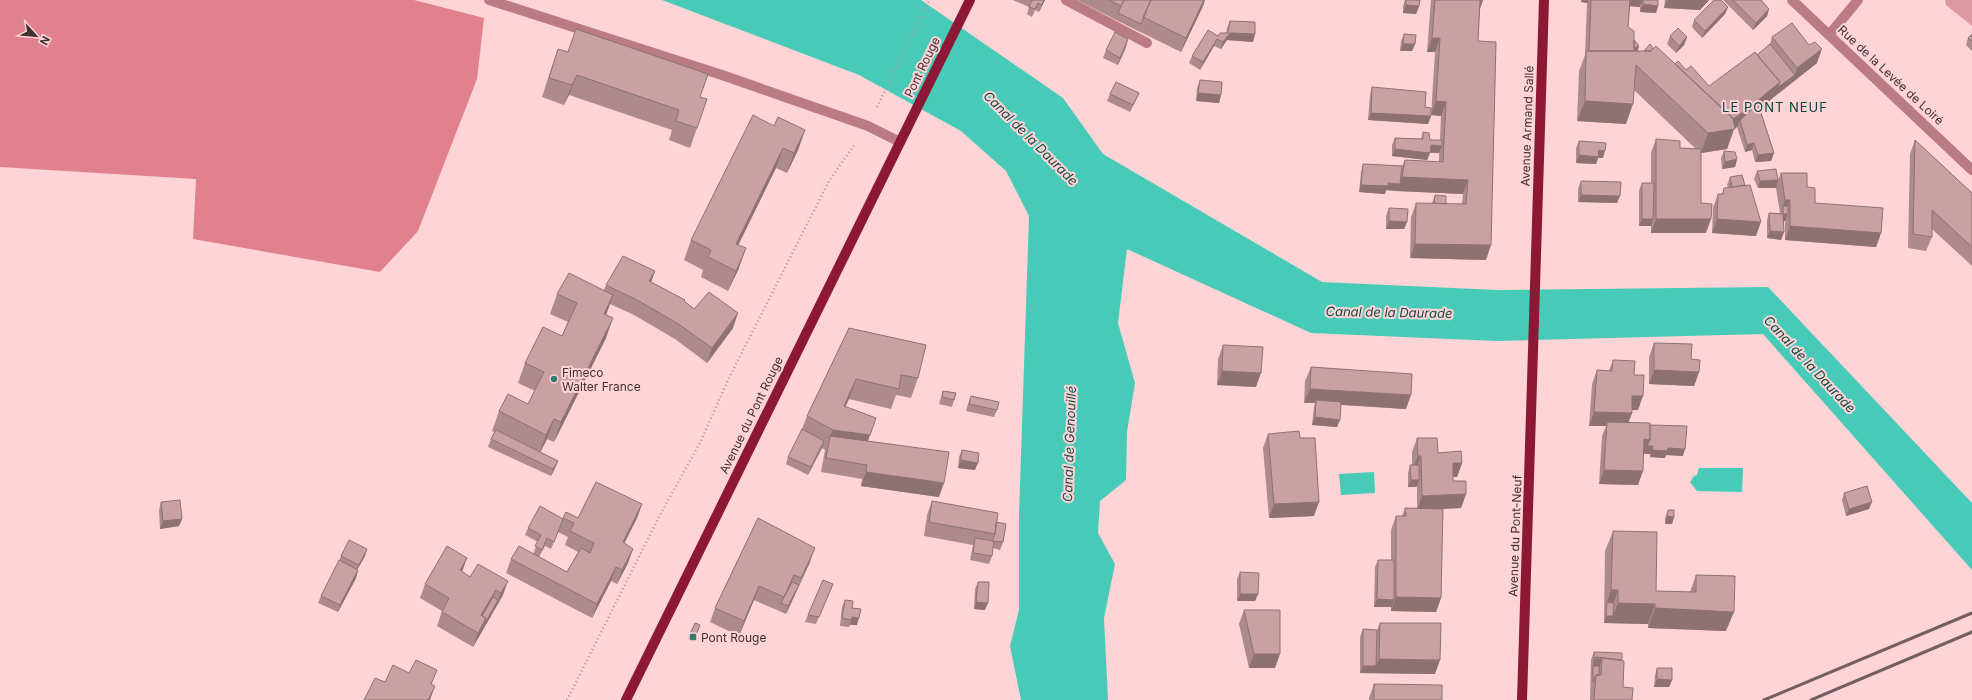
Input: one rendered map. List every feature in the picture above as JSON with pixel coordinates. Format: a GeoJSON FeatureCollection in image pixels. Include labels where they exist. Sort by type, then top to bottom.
{"type":"FeatureCollection","features":[{"type":"Feature","properties":{"kind":"main road","name":"Avenue Armand Sallé"},"geometry":{"type":"LineString","coordinates":[[1533,372],[1544,0]]}},
{"type":"Feature","properties":{"kind":"main road","name":"Pont Rouge"},"geometry":{"type":"LineString","coordinates":[[900,142],[969,2]]}},
{"type":"Feature","properties":{"kind":"main road","name":"Avenue du Pont Rouge"},"geometry":{"type":"LineString","coordinates":[[626,700],[900,142]]}},
{"type":"Feature","properties":{"kind":"main road","name":"Avenue du Pont-Neuf"},"geometry":{"type":"LineString","coordinates":[[1522,700],[1533,372]]}},
{"type":"Feature","properties":{"kind":"street"},"geometry":{"type":"LineString","coordinates":[[489,0],[722,75],[868,126],[900,142]]}},
{"type":"Feature","properties":{"kind":"street"},"geometry":{"type":"LineString","coordinates":[[1066,0],[1146,43]]}},
{"type":"Feature","properties":{"kind":"street","name":"Rue de la Levée de Loiré"},"geometry":{"type":"LineString","coordinates":[[1792,0],[1972,170]]}},
{"type":"Feature","properties":{"kind":"street"},"geometry":{"type":"LineString","coordinates":[[1829,35],[1858,0]]}},
{"type":"Feature","properties":{"kind":"path","name":"Pont Rouge"},"geometry":{"type":"LineString","coordinates":[[567,700],[661,513],[700,443],[729,378],[829,181],[868,126],[930,0]]}},
{"type":"Feature","properties":{"kind":"shaded area"},"geometry":{"type":"Polygon","coordinates":[[[0,0],[414,0],[484,18],[477,79],[418,231],[380,272],[193,239],[196,179],[0,167],[0,0]]]}},
{"type":"Feature","properties":{"kind":"shaded area"},"geometry":{"type":"Polygon","coordinates":[[[1945,0],[1972,0],[1972,26],[1946,5],[1945,0]]]}},
{"type":"Feature","properties":{"kind":"water"},"geometry":{"type":"Polygon","coordinates":[[[662,0],[921,0],[1063,98],[1103,154],[1322,282],[1497,290],[1768,287],[1972,503],[1972,570],[1763,334],[1496,341],[1311,333],[1127,249],[1118,323],[1135,383],[1127,432],[1126,480],[1100,501],[1098,533],[1115,564],[1104,618],[1108,700],[1021,700],[1010,646],[1019,610],[1019,515],[1029,216],[1006,171],[961,131],[859,75],[662,0]]]}},
{"type":"Feature","properties":{"kind":"water"},"geometry":{"type":"Polygon","coordinates":[[[1699,468],[1743,468],[1742,492],[1697,491],[1690,482],[1694,476],[1697,475],[1699,468]]]}},
{"type":"Feature","properties":{"kind":"water"},"geometry":{"type":"Polygon","coordinates":[[[1374,472],[1375,493],[1341,495],[1339,474],[1374,472]]]}},
{"type":"Feature","properties":{"kind":"building"},"geometry":{"type":"Polygon","coordinates":[[[1032,0],[1044,0],[1042,5],[1038,3],[1035,9],[1029,7],[1032,0]]]}},
{"type":"Feature","properties":{"kind":"building"},"geometry":{"type":"Polygon","coordinates":[[[1109,0],[1124,0],[1121,6],[1109,0]]]}},
{"type":"Feature","properties":{"kind":"building"},"geometry":{"type":"Polygon","coordinates":[[[1124,0],[1151,0],[1141,24],[1118,13],[1124,0]]]}},
{"type":"Feature","properties":{"kind":"building"},"geometry":{"type":"Polygon","coordinates":[[[1151,0],[1204,0],[1186,38],[1143,17],[1151,0]]]}},
{"type":"Feature","properties":{"kind":"building"},"geometry":{"type":"Polygon","coordinates":[[[1406,0],[1420,0],[1419,6],[1406,5],[1406,0]]]}},
{"type":"Feature","properties":{"kind":"building"},"geometry":{"type":"Polygon","coordinates":[[[1435,0],[1480,0],[1478,41],[1496,42],[1491,245],[1415,244],[1416,203],[1466,204],[1468,180],[1402,177],[1405,160],[1443,162],[1446,102],[1436,101],[1440,38],[1432,38],[1435,0]]]}},
{"type":"Feature","properties":{"kind":"building"},"geometry":{"type":"Polygon","coordinates":[[[1591,0],[1630,0],[1628,27],[1634,31],[1634,51],[1589,51],[1591,0]]]}},
{"type":"Feature","properties":{"kind":"building"},"geometry":{"type":"Polygon","coordinates":[[[1643,0],[1658,0],[1658,6],[1643,4],[1643,0]]]}},
{"type":"Feature","properties":{"kind":"building"},"geometry":{"type":"Polygon","coordinates":[[[1714,0],[1721,0],[1728,7],[1705,31],[1694,20],[1714,0]]]}},
{"type":"Feature","properties":{"kind":"building"},"geometry":{"type":"Polygon","coordinates":[[[1733,0],[1761,0],[1769,9],[1756,23],[1733,0]]]}},
{"type":"Feature","properties":{"kind":"building"},"geometry":{"type":"Polygon","coordinates":[[[1230,21],[1255,22],[1255,34],[1230,33],[1223,42],[1217,39],[1203,62],[1192,56],[1208,30],[1218,36],[1220,33],[1228,33],[1230,21]]]}},
{"type":"Feature","properties":{"kind":"building"},"geometry":{"type":"Polygon","coordinates":[[[1792,23],[1809,45],[1815,42],[1822,49],[1797,68],[1772,37],[1792,23]]]}},
{"type":"Feature","properties":{"kind":"building"},"geometry":{"type":"Polygon","coordinates":[[[1678,28],[1687,37],[1679,46],[1670,36],[1678,28]]]}},
{"type":"Feature","properties":{"kind":"building"},"geometry":{"type":"Polygon","coordinates":[[[576,29],[708,74],[700,97],[707,99],[697,128],[676,121],[679,110],[577,75],[572,85],[549,78],[558,49],[568,52],[576,29]]]}},
{"type":"Feature","properties":{"kind":"building"},"geometry":{"type":"Polygon","coordinates":[[[1115,32],[1128,39],[1120,58],[1106,50],[1115,32]]]}},
{"type":"Feature","properties":{"kind":"building"},"geometry":{"type":"Polygon","coordinates":[[[1404,34],[1416,35],[1415,44],[1403,44],[1404,34]]]}},
{"type":"Feature","properties":{"kind":"building"},"geometry":{"type":"Polygon","coordinates":[[[1972,34],[1972,41],[1968,38],[1972,34]]]}},
{"type":"Feature","properties":{"kind":"building"},"geometry":{"type":"Polygon","coordinates":[[[1634,40],[1639,46],[1634,48],[1634,40]]]}},
{"type":"Feature","properties":{"kind":"building"},"geometry":{"type":"Polygon","coordinates":[[[1650,44],[1653,48],[1651,51],[1644,51],[1650,44]]]}},
{"type":"Feature","properties":{"kind":"building"},"geometry":{"type":"Polygon","coordinates":[[[1770,44],[1795,75],[1777,88],[1780,82],[1757,55],[1770,44]]]}},
{"type":"Feature","properties":{"kind":"building"},"geometry":{"type":"Polygon","coordinates":[[[1656,46],[1733,118],[1735,129],[1708,133],[1636,65],[1633,104],[1585,101],[1586,51],[1651,51],[1656,46]]]}},
{"type":"Feature","properties":{"kind":"building"},"geometry":{"type":"Polygon","coordinates":[[[1755,52],[1780,82],[1733,119],[1675,64],[1678,61],[1686,70],[1691,66],[1709,86],[1755,52]]]}},
{"type":"Feature","properties":{"kind":"building"},"geometry":{"type":"Polygon","coordinates":[[[1200,80],[1222,82],[1221,95],[1198,93],[1200,80]]]}},
{"type":"Feature","properties":{"kind":"building"},"geometry":{"type":"Polygon","coordinates":[[[1116,82],[1139,93],[1133,105],[1110,94],[1116,82]]]}},
{"type":"Feature","properties":{"kind":"building"},"geometry":{"type":"Polygon","coordinates":[[[1372,87],[1426,92],[1425,107],[1431,108],[1431,116],[1371,113],[1372,87]]]}},
{"type":"Feature","properties":{"kind":"building"},"geometry":{"type":"Polygon","coordinates":[[[1758,104],[1774,153],[1758,155],[1754,143],[1747,145],[1740,120],[1758,104]]]}},
{"type":"Feature","properties":{"kind":"building"},"geometry":{"type":"Polygon","coordinates":[[[753,115],[774,126],[778,117],[805,130],[794,153],[783,148],[736,244],[746,248],[736,271],[708,257],[711,250],[691,240],[753,115]]]}},
{"type":"Feature","properties":{"kind":"building"},"geometry":{"type":"Polygon","coordinates":[[[1423,132],[1429,133],[1430,140],[1442,140],[1442,146],[1431,145],[1430,153],[1395,149],[1395,138],[1423,139],[1423,132]]]}},
{"type":"Feature","properties":{"kind":"building"},"geometry":{"type":"Polygon","coordinates":[[[1656,139],[1680,141],[1680,148],[1701,149],[1701,203],[1712,204],[1711,219],[1656,219],[1656,139]]]}},
{"type":"Feature","properties":{"kind":"building"},"geometry":{"type":"Polygon","coordinates":[[[1915,140],[1972,193],[1972,247],[1932,210],[1932,237],[1913,234],[1915,140]]]}},
{"type":"Feature","properties":{"kind":"building"},"geometry":{"type":"Polygon","coordinates":[[[1579,141],[1606,143],[1605,151],[1599,150],[1598,157],[1579,155],[1579,141]]]}},
{"type":"Feature","properties":{"kind":"building"},"geometry":{"type":"Polygon","coordinates":[[[1724,151],[1735,152],[1737,159],[1725,162],[1724,151]]]}},
{"type":"Feature","properties":{"kind":"building"},"geometry":{"type":"Polygon","coordinates":[[[1363,164],[1402,166],[1400,184],[1388,183],[1388,186],[1361,185],[1363,164]]]}},
{"type":"Feature","properties":{"kind":"building"},"geometry":{"type":"Polygon","coordinates":[[[1776,169],[1778,180],[1760,181],[1757,171],[1776,169]]]}},
{"type":"Feature","properties":{"kind":"building"},"geometry":{"type":"Polygon","coordinates":[[[1781,173],[1807,173],[1807,187],[1815,188],[1815,203],[1883,208],[1881,233],[1790,226],[1790,200],[1785,200],[1781,173]]]}},
{"type":"Feature","properties":{"kind":"building"},"geometry":{"type":"Polygon","coordinates":[[[1742,175],[1745,185],[1732,187],[1730,177],[1742,175]]]}},
{"type":"Feature","properties":{"kind":"building"},"geometry":{"type":"Polygon","coordinates":[[[1581,181],[1621,182],[1620,196],[1581,195],[1581,181]]]}},
{"type":"Feature","properties":{"kind":"building"},"geometry":{"type":"Polygon","coordinates":[[[1642,183],[1654,183],[1653,219],[1642,219],[1642,183]]]}},
{"type":"Feature","properties":{"kind":"building"},"geometry":{"type":"Polygon","coordinates":[[[1750,185],[1761,222],[1717,219],[1718,194],[1723,194],[1724,188],[1750,185]]]}},
{"type":"Feature","properties":{"kind":"building"},"geometry":{"type":"Polygon","coordinates":[[[1435,195],[1446,196],[1446,204],[1434,203],[1435,195]]]}},
{"type":"Feature","properties":{"kind":"building"},"geometry":{"type":"Polygon","coordinates":[[[1783,206],[1788,206],[1788,214],[1783,214],[1783,206]]]}},
{"type":"Feature","properties":{"kind":"building"},"geometry":{"type":"Polygon","coordinates":[[[1389,208],[1408,209],[1407,222],[1389,221],[1389,208]]]}},
{"type":"Feature","properties":{"kind":"building"},"geometry":{"type":"Polygon","coordinates":[[[1769,213],[1783,214],[1784,232],[1770,231],[1769,213]]]}},
{"type":"Feature","properties":{"kind":"building"},"geometry":{"type":"Polygon","coordinates":[[[623,256],[655,271],[649,281],[685,300],[684,301],[694,309],[709,292],[738,313],[712,348],[680,325],[639,301],[606,285],[623,256]]]}},
{"type":"Feature","properties":{"kind":"building"},"geometry":{"type":"Polygon","coordinates":[[[569,273],[613,295],[604,314],[613,318],[561,422],[554,419],[546,435],[499,411],[508,394],[528,404],[544,372],[525,363],[543,327],[562,336],[577,303],[557,294],[569,273]]]}},
{"type":"Feature","properties":{"kind":"building"},"geometry":{"type":"Polygon","coordinates":[[[849,328],[926,345],[918,378],[901,375],[899,389],[856,379],[844,406],[876,418],[870,435],[833,430],[807,416],[849,328]]]}},
{"type":"Feature","properties":{"kind":"building"},"geometry":{"type":"Polygon","coordinates":[[[1654,343],[1692,344],[1691,359],[1700,360],[1699,372],[1654,370],[1654,343]]]}},
{"type":"Feature","properties":{"kind":"building"},"geometry":{"type":"Polygon","coordinates":[[[1223,345],[1263,347],[1261,373],[1222,371],[1223,345]]]}},
{"type":"Feature","properties":{"kind":"building"},"geometry":{"type":"Polygon","coordinates":[[[1613,360],[1635,361],[1634,375],[1644,375],[1643,396],[1632,396],[1632,413],[1594,412],[1597,370],[1612,371],[1613,360]]]}},
{"type":"Feature","properties":{"kind":"building"},"geometry":{"type":"Polygon","coordinates":[[[1311,367],[1412,374],[1411,395],[1310,389],[1311,367]]]}},
{"type":"Feature","properties":{"kind":"building"},"geometry":{"type":"Polygon","coordinates":[[[943,391],[956,393],[954,400],[942,397],[943,391]]]}},
{"type":"Feature","properties":{"kind":"building"},"geometry":{"type":"Polygon","coordinates":[[[971,396],[999,402],[997,410],[969,404],[971,396]]]}},
{"type":"Feature","properties":{"kind":"building"},"geometry":{"type":"Polygon","coordinates":[[[1316,400],[1341,402],[1340,420],[1315,417],[1316,400]]]}},
{"type":"Feature","properties":{"kind":"building"},"geometry":{"type":"Polygon","coordinates":[[[1607,422],[1650,423],[1650,440],[1644,439],[1643,471],[1604,470],[1607,422]]]}},
{"type":"Feature","properties":{"kind":"building"},"geometry":{"type":"Polygon","coordinates":[[[1650,425],[1687,426],[1685,449],[1668,448],[1667,451],[1652,450],[1653,446],[1647,446],[1650,440],[1650,425]]]}},
{"type":"Feature","properties":{"kind":"building"},"geometry":{"type":"Polygon","coordinates":[[[802,429],[824,441],[811,467],[788,457],[802,429]]]}},
{"type":"Feature","properties":{"kind":"building"},"geometry":{"type":"Polygon","coordinates":[[[496,430],[558,461],[553,469],[491,439],[496,430]]]}},
{"type":"Feature","properties":{"kind":"building"},"geometry":{"type":"Polygon","coordinates":[[[1299,431],[1300,438],[1315,438],[1319,502],[1274,504],[1268,434],[1299,431]]]}},
{"type":"Feature","properties":{"kind":"building"},"geometry":{"type":"Polygon","coordinates":[[[830,436],[949,452],[944,483],[866,472],[867,465],[826,458],[830,436]]]}},
{"type":"Feature","properties":{"kind":"building"},"geometry":{"type":"Polygon","coordinates":[[[1417,438],[1437,438],[1438,453],[1461,451],[1462,463],[1453,463],[1453,481],[1466,481],[1466,494],[1422,496],[1421,456],[1418,456],[1417,438]]]}},
{"type":"Feature","properties":{"kind":"building"},"geometry":{"type":"Polygon","coordinates":[[[962,450],[979,453],[978,463],[961,460],[962,450]]]}},
{"type":"Feature","properties":{"kind":"building"},"geometry":{"type":"Polygon","coordinates":[[[1410,465],[1419,465],[1419,480],[1411,480],[1410,465]]]}},
{"type":"Feature","properties":{"kind":"building"},"geometry":{"type":"Polygon","coordinates":[[[596,482],[642,504],[623,542],[633,549],[622,570],[616,567],[597,604],[511,559],[519,546],[567,572],[581,548],[590,553],[594,543],[570,531],[574,523],[563,518],[566,512],[578,518],[596,482]]]}},
{"type":"Feature","properties":{"kind":"building"},"geometry":{"type":"Polygon","coordinates":[[[1867,486],[1872,502],[1849,509],[1844,493],[1867,486]]]}},
{"type":"Feature","properties":{"kind":"building"},"geometry":{"type":"Polygon","coordinates":[[[180,500],[182,519],[163,521],[161,502],[180,500]]]}},
{"type":"Feature","properties":{"kind":"building"},"geometry":{"type":"Polygon","coordinates":[[[932,501],[998,513],[995,534],[929,522],[932,501]]]}},
{"type":"Feature","properties":{"kind":"building"},"geometry":{"type":"Polygon","coordinates":[[[540,506],[563,519],[554,542],[547,538],[542,550],[535,546],[541,535],[528,528],[540,506]]]}},
{"type":"Feature","properties":{"kind":"building"},"geometry":{"type":"Polygon","coordinates":[[[1405,508],[1443,509],[1441,598],[1396,597],[1396,516],[1406,516],[1405,508]]]}},
{"type":"Feature","properties":{"kind":"building"},"geometry":{"type":"Polygon","coordinates":[[[1668,510],[1674,510],[1674,517],[1667,516],[1668,510]]]}},
{"type":"Feature","properties":{"kind":"building"},"geometry":{"type":"Polygon","coordinates":[[[758,518],[815,548],[801,578],[794,575],[784,597],[759,586],[744,621],[715,608],[758,518]]]}},
{"type":"Feature","properties":{"kind":"building"},"geometry":{"type":"Polygon","coordinates":[[[996,522],[1006,524],[1003,542],[992,541],[995,534],[996,522]]]}},
{"type":"Feature","properties":{"kind":"building"},"geometry":{"type":"Polygon","coordinates":[[[1613,531],[1657,532],[1656,591],[1696,592],[1696,575],[1735,576],[1734,612],[1655,608],[1655,604],[1618,603],[1618,590],[1611,590],[1613,531]]]}},
{"type":"Feature","properties":{"kind":"building"},"geometry":{"type":"Polygon","coordinates":[[[975,538],[994,541],[992,556],[973,553],[975,538]]]}},
{"type":"Feature","properties":{"kind":"building"},"geometry":{"type":"Polygon","coordinates":[[[349,540],[367,549],[359,565],[341,556],[349,540]]]}},
{"type":"Feature","properties":{"kind":"building"},"geometry":{"type":"Polygon","coordinates":[[[447,546],[467,558],[460,570],[470,577],[478,564],[508,581],[501,593],[496,590],[481,615],[486,618],[478,633],[442,612],[449,598],[425,584],[447,546]]]}},
{"type":"Feature","properties":{"kind":"building"},"geometry":{"type":"Polygon","coordinates":[[[339,560],[358,570],[340,605],[321,596],[339,560]]]}},
{"type":"Feature","properties":{"kind":"building"},"geometry":{"type":"Polygon","coordinates":[[[1378,560],[1394,560],[1394,600],[1377,599],[1378,560]]]}},
{"type":"Feature","properties":{"kind":"building"},"geometry":{"type":"Polygon","coordinates":[[[1240,572],[1259,573],[1258,594],[1240,594],[1240,572]]]}},
{"type":"Feature","properties":{"kind":"building"},"geometry":{"type":"Polygon","coordinates":[[[823,580],[833,584],[819,617],[808,615],[823,580]]]}},
{"type":"Feature","properties":{"kind":"building"},"geometry":{"type":"Polygon","coordinates":[[[792,582],[799,585],[788,606],[781,603],[792,582]]]}},
{"type":"Feature","properties":{"kind":"building"},"geometry":{"type":"Polygon","coordinates":[[[978,582],[989,582],[988,603],[976,602],[978,582]]]}},
{"type":"Feature","properties":{"kind":"building"},"geometry":{"type":"Polygon","coordinates":[[[493,597],[498,600],[484,625],[486,618],[482,616],[493,597]]]}},
{"type":"Feature","properties":{"kind":"building"},"geometry":{"type":"Polygon","coordinates":[[[845,600],[853,601],[852,608],[861,609],[859,618],[852,617],[851,620],[842,618],[845,600]]]}},
{"type":"Feature","properties":{"kind":"building"},"geometry":{"type":"Polygon","coordinates":[[[1607,602],[1614,603],[1613,616],[1606,616],[1607,602]]]}},
{"type":"Feature","properties":{"kind":"building"},"geometry":{"type":"Polygon","coordinates":[[[1244,610],[1280,610],[1280,654],[1254,654],[1244,610]]]}},
{"type":"Feature","properties":{"kind":"building"},"geometry":{"type":"Polygon","coordinates":[[[695,623],[700,625],[696,635],[691,632],[695,623]]]}},
{"type":"Feature","properties":{"kind":"building"},"geometry":{"type":"Polygon","coordinates":[[[1380,623],[1441,623],[1440,660],[1379,659],[1380,623]]]}},
{"type":"Feature","properties":{"kind":"building"},"geometry":{"type":"Polygon","coordinates":[[[1363,629],[1377,630],[1376,666],[1363,666],[1363,629]]]}},
{"type":"Feature","properties":{"kind":"building"},"geometry":{"type":"Polygon","coordinates":[[[1594,652],[1622,653],[1622,660],[1596,657],[1594,664],[1594,652]]]}},
{"type":"Feature","properties":{"kind":"building"},"geometry":{"type":"Polygon","coordinates":[[[1596,657],[1624,661],[1623,687],[1633,688],[1632,700],[1594,700],[1596,675],[1601,675],[1602,659],[1596,659],[1596,657]]]}},
{"type":"Feature","properties":{"kind":"building"},"geometry":{"type":"Polygon","coordinates":[[[416,660],[437,670],[431,684],[435,686],[428,700],[364,700],[375,678],[385,682],[393,665],[409,673],[416,660]]]}},
{"type":"Feature","properties":{"kind":"building"},"geometry":{"type":"Polygon","coordinates":[[[1593,666],[1599,666],[1599,675],[1596,675],[1593,682],[1593,666]]]}},
{"type":"Feature","properties":{"kind":"building"},"geometry":{"type":"Polygon","coordinates":[[[1657,668],[1672,668],[1672,680],[1657,679],[1657,668]]]}},
{"type":"Feature","properties":{"kind":"building"},"geometry":{"type":"Polygon","coordinates":[[[1374,684],[1442,685],[1442,700],[1374,700],[1374,684]]]}},
{"type":"Feature","properties":{"kind":"railway"},"geometry":{"type":"LineString","coordinates":[[1764,700],[1972,613]]}},
{"type":"Feature","properties":{"kind":"railway"},"geometry":{"type":"LineString","coordinates":[[1811,700],[1972,632]]}},
{"type":"Feature","properties":{"kind":"place","name":"Fimeco Walter France"},"geometry":{"type":"Point","coordinates":[554,379]}},
{"type":"Feature","properties":{"kind":"place","name":"Pont Rouge"},"geometry":{"type":"Point","coordinates":[693,637]}},
{"type":"Feature","properties":{"kind":"district","name":"LE PONT NEUF"},"geometry":{"type":"Point","coordinates":[1775,107]}},
{"type":"Feature","properties":{"kind":"water label","name":"Canal de la Daurade"},"geometry":{"type":"Point","coordinates":[1031,138]}},
{"type":"Feature","properties":{"kind":"water label","name":"Canal de la Daurade"},"geometry":{"type":"Point","coordinates":[1389,312]}},
{"type":"Feature","properties":{"kind":"water label","name":"Canal de la Daurade"},"geometry":{"type":"Point","coordinates":[1810,364]}},
{"type":"Feature","properties":{"kind":"water label","name":"Canal de Genouillé"},"geometry":{"type":"Point","coordinates":[1069,444]}}]}
